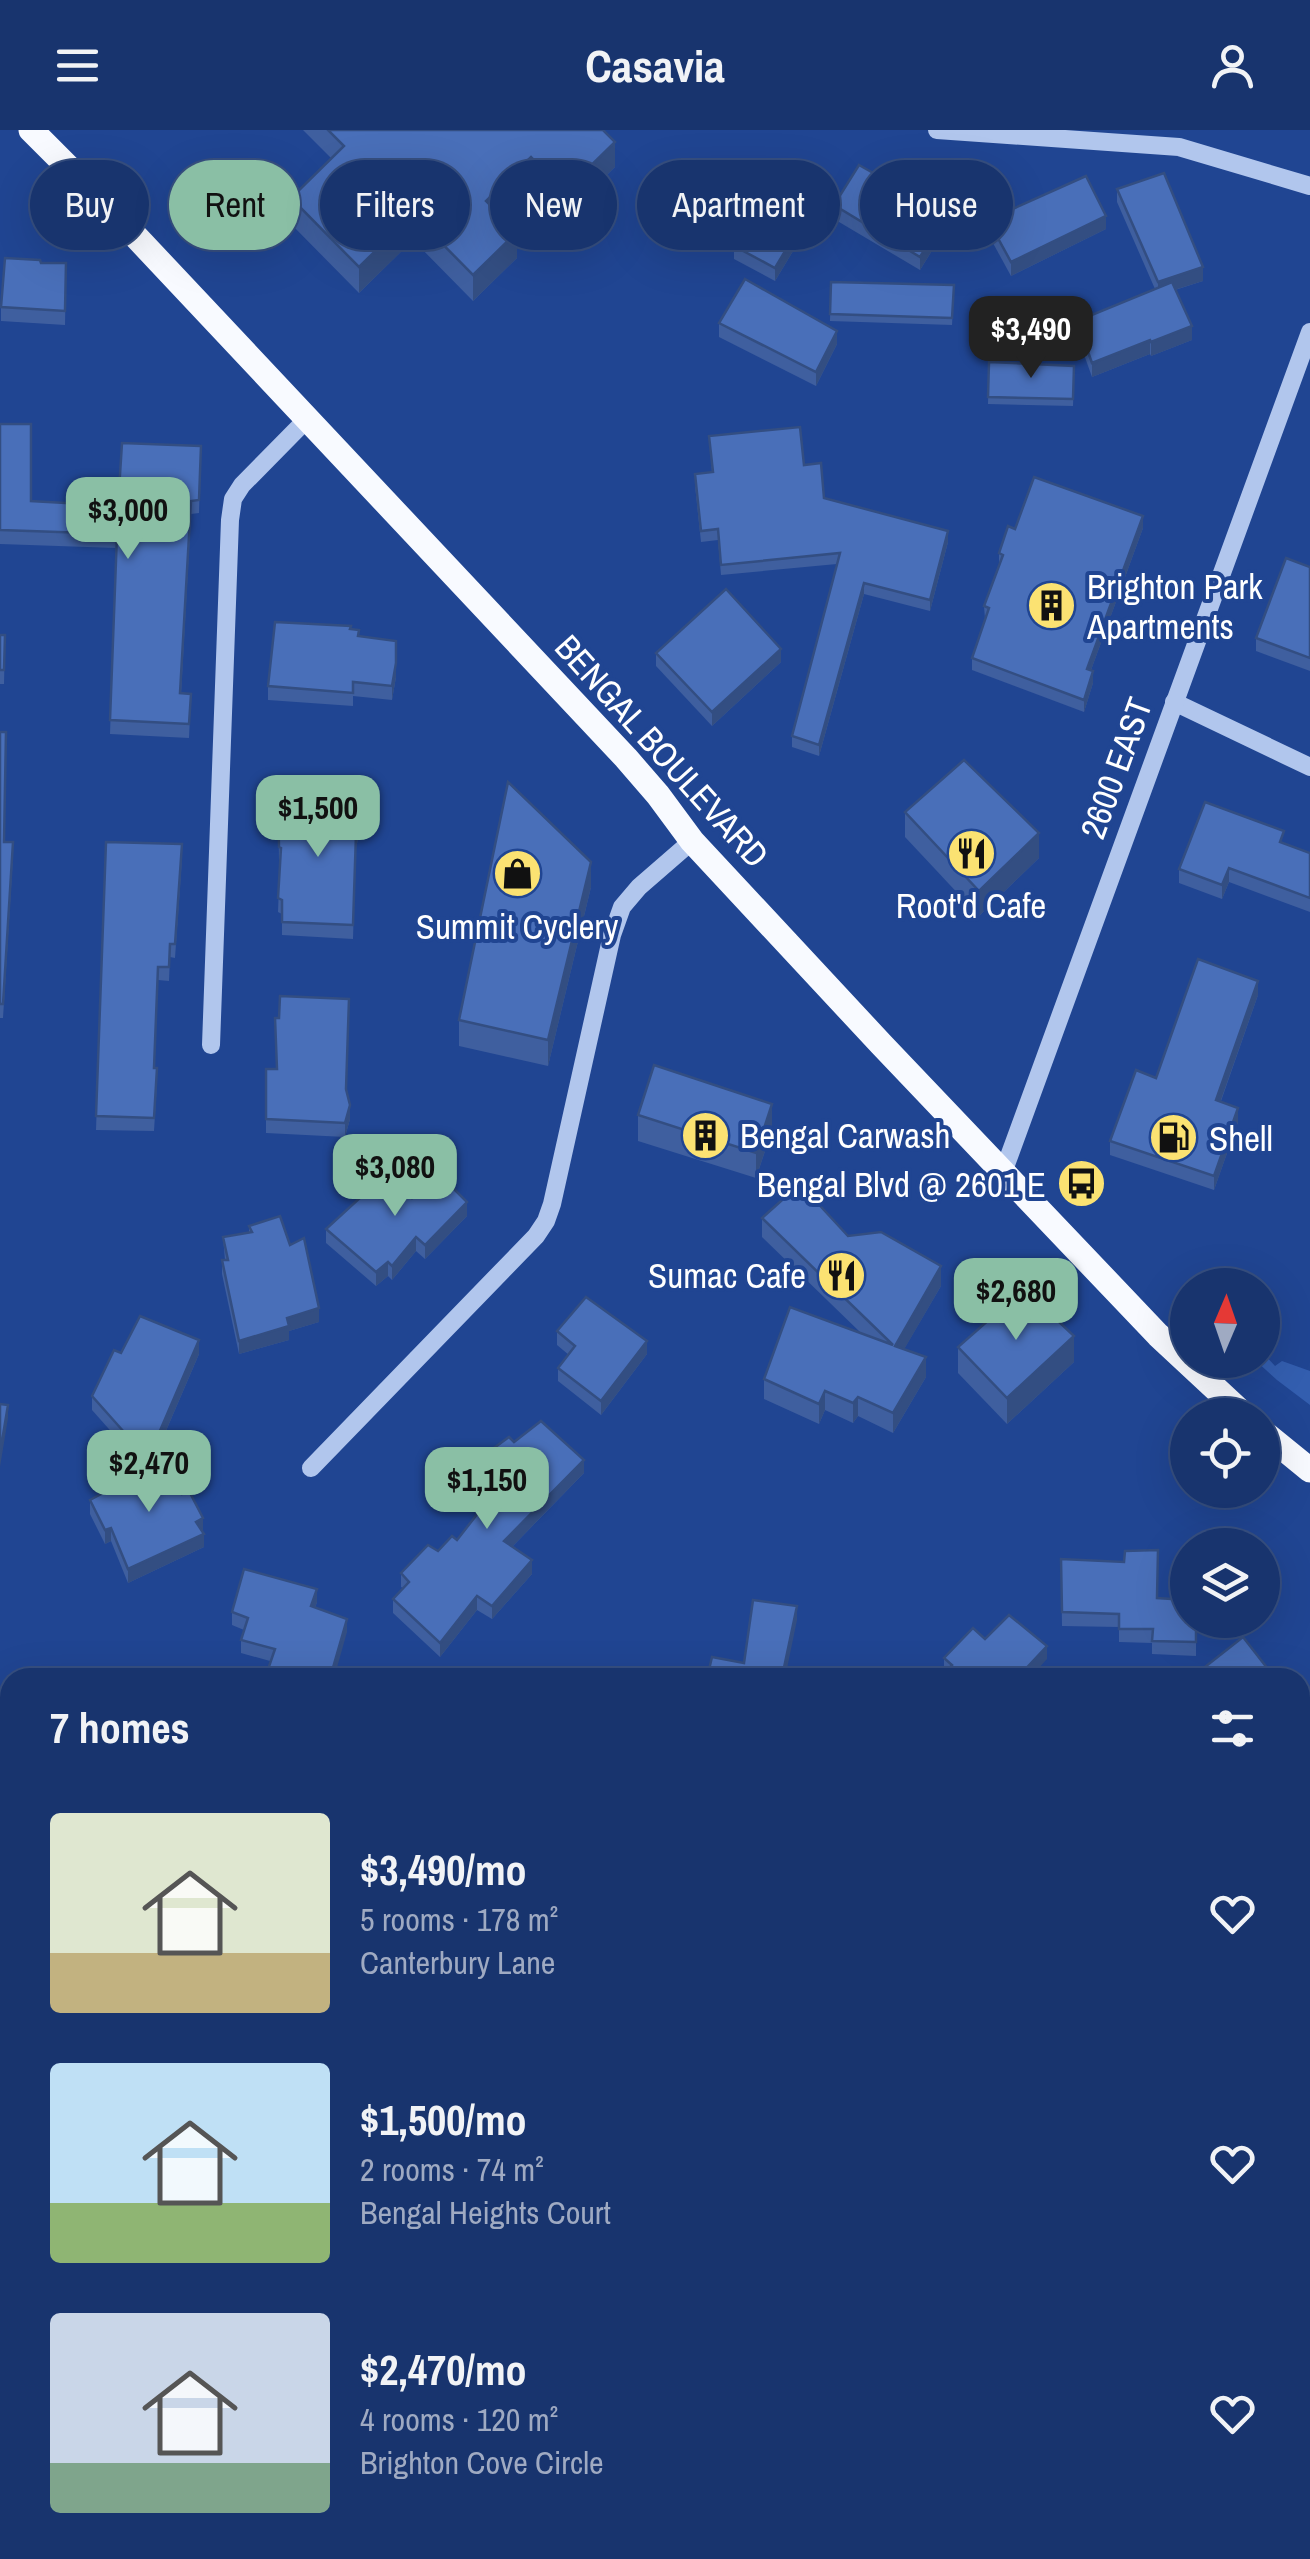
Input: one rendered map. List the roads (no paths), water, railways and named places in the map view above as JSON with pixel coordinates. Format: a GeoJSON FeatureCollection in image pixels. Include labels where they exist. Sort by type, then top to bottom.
{"type":"FeatureCollection","features":[{"type":"Feature","properties":{"kind":"main road","name":"BENGAL BOULEVARD"},"geometry":{"type":"LineString","coordinates":[[31,130],[124,223],[626,758],[692,841],[881,1044],[1158,1335],[1226,1398]]}},
{"type":"Feature","properties":{"kind":"main road"},"geometry":{"type":"LineString","coordinates":[[1280,1446],[1310,1470]]}},
{"type":"Feature","properties":{"kind":"street"},"geometry":{"type":"LineString","coordinates":[[937,130],[1179,147],[1310,186]]}},
{"type":"Feature","properties":{"kind":"street","name":"2600 EAST"},"geometry":{"type":"LineString","coordinates":[[1004,1170],[1310,332]]}},
{"type":"Feature","properties":{"kind":"street"},"geometry":{"type":"LineString","coordinates":[[211,1046],[233,499],[254,471],[308,418]]}},
{"type":"Feature","properties":{"kind":"street"},"geometry":{"type":"LineString","coordinates":[[1174,702],[1310,767]]}},
{"type":"Feature","properties":{"kind":"street"},"geometry":{"type":"LineString","coordinates":[[311,1468],[536,1236],[546,1221],[612,935],[622,907],[692,841]]}},
{"type":"Feature","properties":{"kind":"place","name":"Brighton Park Apartments"},"geometry":{"type":"Point","coordinates":[1052,606]}},
{"type":"Feature","properties":{"kind":"place","name":"Root'd Cafe"},"geometry":{"type":"Point","coordinates":[971,853]}},
{"type":"Feature","properties":{"kind":"place","name":"Summit Cyclery"},"geometry":{"type":"Point","coordinates":[517,874]}},
{"type":"Feature","properties":{"kind":"place","name":"Bengal Carwash"},"geometry":{"type":"Point","coordinates":[705,1135]}},
{"type":"Feature","properties":{"kind":"place","name":"Shell"},"geometry":{"type":"Point","coordinates":[1174,1138]}},
{"type":"Feature","properties":{"kind":"place","name":"Bengal Blvd @ 2601 E"},"geometry":{"type":"Point","coordinates":[1081,1184]}},
{"type":"Feature","properties":{"kind":"place","name":"Sumac Cafe"},"geometry":{"type":"Point","coordinates":[841,1275]}}]}
